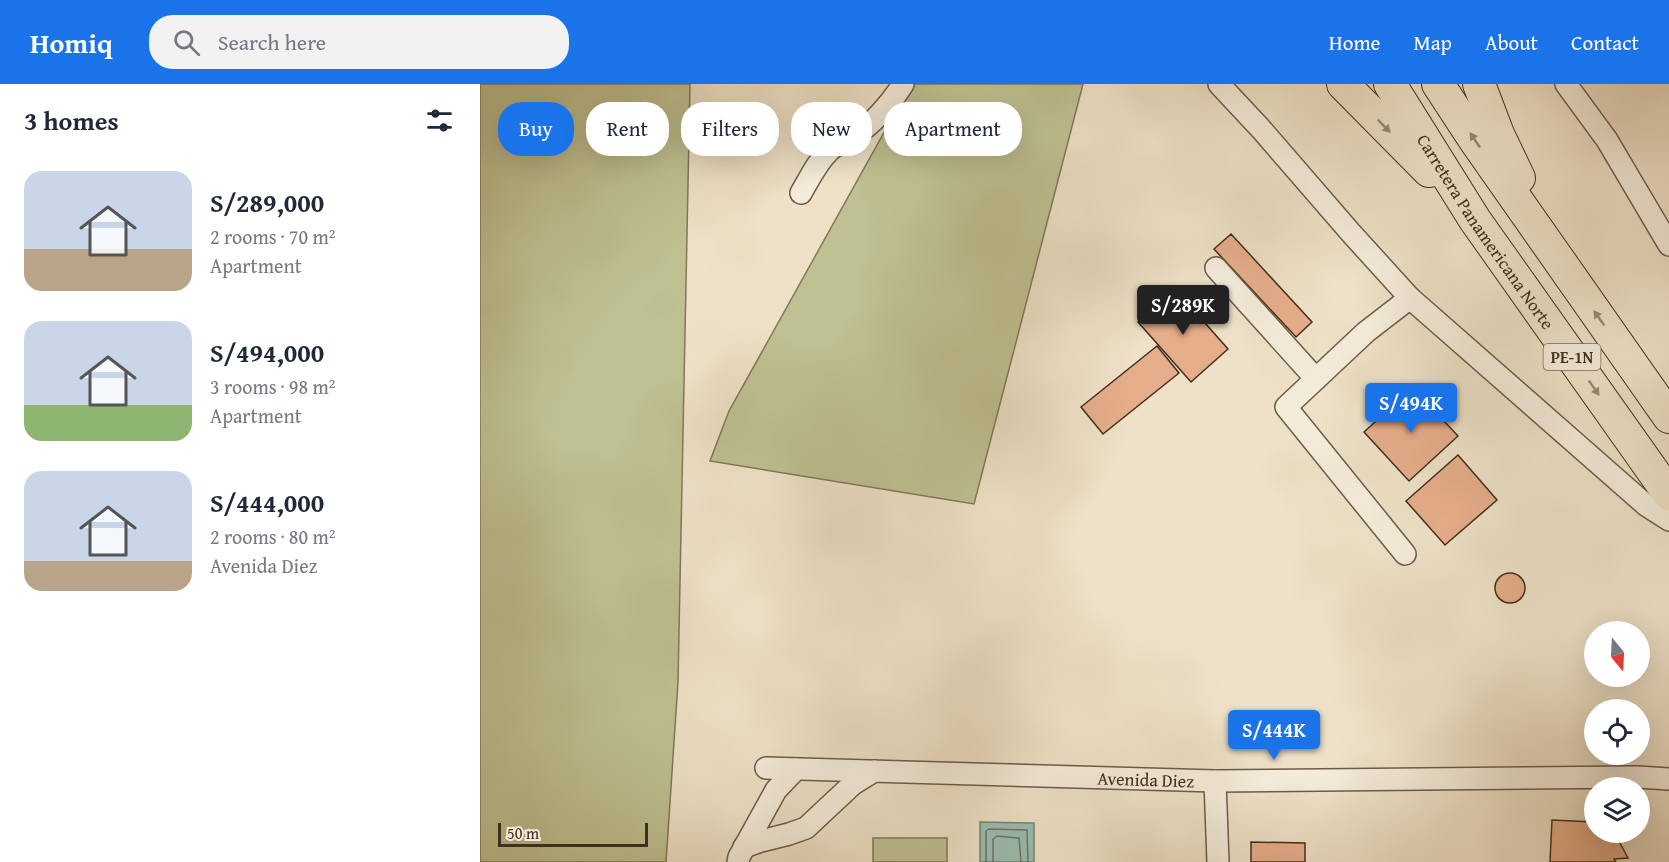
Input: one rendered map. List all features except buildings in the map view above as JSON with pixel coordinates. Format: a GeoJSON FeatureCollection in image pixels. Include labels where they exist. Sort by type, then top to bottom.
{"type":"FeatureCollection","features":[{"type":"Feature","properties":{"kind":"highway"},"geometry":{"type":"LineString","coordinates":[[1343,84],[1475,220]]}},
{"type":"Feature","properties":{"kind":"highway","name":"Carretera Panamericana Norte"},"geometry":{"type":"LineString","coordinates":[[1390,84],[1475,220],[1669,494]]}},
{"type":"Feature","properties":{"kind":"highway","name":"PE-1N"},"geometry":{"type":"LineString","coordinates":[[1438,84],[1669,417]]}},
{"type":"Feature","properties":{"kind":"highway"},"geometry":{"type":"LineString","coordinates":[[1479,84],[1498,134],[1556,257]]}},
{"type":"Feature","properties":{"kind":"street"},"geometry":{"type":"LineString","coordinates":[[801,193],[831,148],[856,135],[879,114],[903,84]]}},
{"type":"Feature","properties":{"kind":"street"},"geometry":{"type":"LineString","coordinates":[[1219,84],[1410,298],[1647,506],[1669,520]]}},
{"type":"Feature","properties":{"kind":"street"},"geometry":{"type":"LineString","coordinates":[[1566,84],[1607,140],[1669,245]]}},
{"type":"Feature","properties":{"kind":"street"},"geometry":{"type":"LineString","coordinates":[[1216,268],[1316,379]]}},
{"type":"Feature","properties":{"kind":"street"},"geometry":{"type":"LineString","coordinates":[[1405,554],[1286,407],[1366,332],[1410,298]]}},
{"type":"Feature","properties":{"kind":"street","name":"Avenida Diez"},"geometry":{"type":"LineString","coordinates":[[766,768],[1215,781],[1626,777],[1669,779]]}},
{"type":"Feature","properties":{"kind":"street"},"geometry":{"type":"LineString","coordinates":[[741,855],[777,790],[796,769]]}},
{"type":"Feature","properties":{"kind":"street"},"geometry":{"type":"LineString","coordinates":[[741,855],[761,840],[807,828],[853,784],[874,771]]}},
{"type":"Feature","properties":{"kind":"street"},"geometry":{"type":"LineString","coordinates":[[1215,781],[1218,862]]}},
{"type":"Feature","properties":{"kind":"green space"},"geometry":{"type":"Polygon","coordinates":[[[480,84],[690,84],[690,102],[681,102],[681,156],[689,156],[678,682],[666,862],[480,862],[480,84]]]}},
{"type":"Feature","properties":{"kind":"green space"},"geometry":{"type":"Polygon","coordinates":[[[911,84],[1083,84],[974,504],[710,461],[729,411],[884,133],[884,156],[1022,156],[1022,102],[901,102],[911,84]]]}},
{"type":"Feature","properties":{"kind":"green space"},"geometry":{"type":"Polygon","coordinates":[[[873,838],[947,838],[947,862],[873,862],[873,838]]]}},
{"type":"Feature","properties":{"kind":"water"},"geometry":{"type":"Polygon","coordinates":[[[980,822],[1034,823],[1034,862],[980,862],[980,822]]]}}]}
